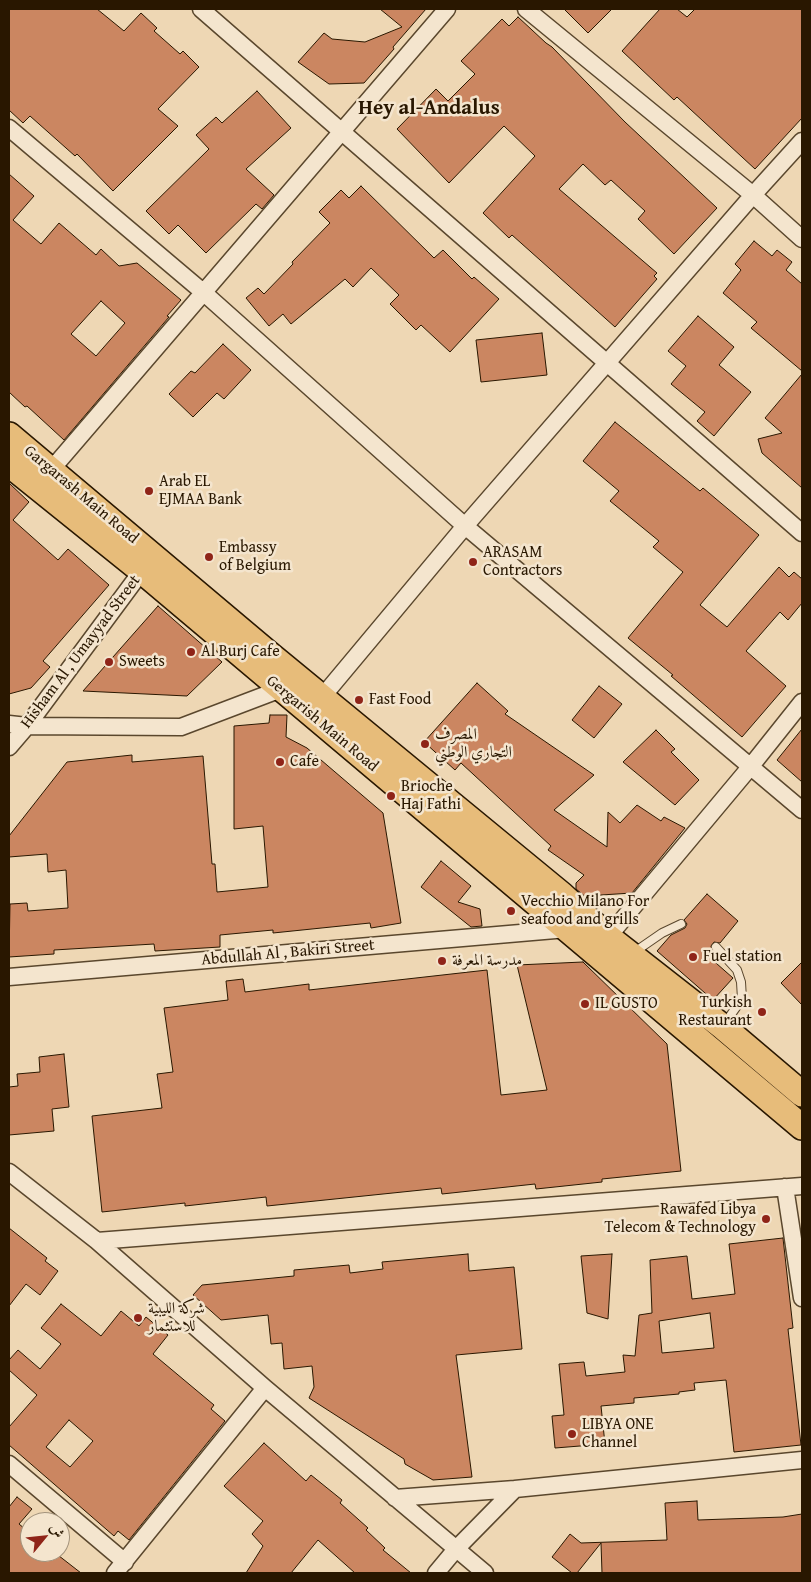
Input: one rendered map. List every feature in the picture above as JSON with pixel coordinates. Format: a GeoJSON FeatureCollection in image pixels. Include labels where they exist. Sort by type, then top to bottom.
{"type":"FeatureCollection","features":[{"type":"Feature","properties":{"kind":"main road","name":"Gargarash Main Road"},"geometry":{"type":"LineString","coordinates":[[9,435],[51,470],[148,563]]}},
{"type":"Feature","properties":{"kind":"main road","name":"Gargarash Main Road"},"geometry":{"type":"LineString","coordinates":[[9,464],[148,563]]}},
{"type":"Feature","properties":{"kind":"main road","name":"Gergarish Main Road"},"geometry":{"type":"LineString","coordinates":[[148,563],[281,689],[802,1127]]}},
{"type":"Feature","properties":{"kind":"main road","name":"Gergarish Main Road"},"geometry":{"type":"LineString","coordinates":[[148,563],[323,696],[562,895],[608,937],[723,1027],[802,1094]]}},
{"type":"Feature","properties":{"kind":"street"},"geometry":{"type":"LineString","coordinates":[[201,9],[802,533]]}},
{"type":"Feature","properties":{"kind":"street"},"geometry":{"type":"LineString","coordinates":[[51,470],[447,9]]}},
{"type":"Feature","properties":{"kind":"street"},"geometry":{"type":"LineString","coordinates":[[526,9],[753,195],[802,239]]}},
{"type":"Feature","properties":{"kind":"street"},"geometry":{"type":"LineString","coordinates":[[9,128],[203,292],[465,526],[802,810]]}},
{"type":"Feature","properties":{"kind":"street"},"geometry":{"type":"LineString","coordinates":[[323,696],[465,526],[802,141]]}},
{"type":"Feature","properties":{"kind":"street","name":"Hisham Al , Umayyad Street"},"geometry":{"type":"LineString","coordinates":[[9,748],[148,563]]}},
{"type":"Feature","properties":{"kind":"street"},"geometry":{"type":"LineString","coordinates":[[9,724],[27,726],[181,727],[281,689]]}},
{"type":"Feature","properties":{"kind":"street"},"geometry":{"type":"LineString","coordinates":[[608,937],[802,702]]}},
{"type":"Feature","properties":{"kind":"street","name":"Abdullah Al , Bakiri Street"},"geometry":{"type":"LineString","coordinates":[[9,977],[567,929]]}},
{"type":"Feature","properties":{"kind":"street"},"geometry":{"type":"LineString","coordinates":[[9,1172],[97,1241],[265,1388],[485,1573]]}},
{"type":"Feature","properties":{"kind":"street"},"geometry":{"type":"LineString","coordinates":[[97,1241],[802,1186]]}},
{"type":"Feature","properties":{"kind":"street"},"geometry":{"type":"LineString","coordinates":[[785,1187],[802,1298]]}},
{"type":"Feature","properties":{"kind":"street"},"geometry":{"type":"LineString","coordinates":[[9,1464],[120,1568],[265,1388]]}},
{"type":"Feature","properties":{"kind":"street"},"geometry":{"type":"LineString","coordinates":[[395,1498],[515,1489],[802,1460]]}},
{"type":"Feature","properties":{"kind":"street"},"geometry":{"type":"LineString","coordinates":[[436,1573],[456,1549],[515,1489]]}},
{"type":"Feature","properties":{"kind":"lane"},"geometry":{"type":"LineString","coordinates":[[631,954],[662,933],[681,924]]}},
{"type":"Feature","properties":{"kind":"lane"},"geometry":{"type":"LineString","coordinates":[[716,947],[737,970],[741,982],[742,998],[723,1027]]}},
{"type":"Feature","properties":{"kind":"building"},"geometry":{"type":"Polygon","coordinates":[[[9,9],[97,9],[124,31],[141,13],[157,28],[154,31],[180,54],[183,51],[199,67],[158,109],[178,126],[113,191],[77,154],[75,156],[30,116],[23,123],[9,110],[9,9]]]}},
{"type":"Feature","properties":{"kind":"building"},"geometry":{"type":"Polygon","coordinates":[[[380,9],[426,9],[364,83],[329,84],[298,62],[324,33],[332,39],[365,42],[402,27],[380,9]]]}},
{"type":"Feature","properties":{"kind":"building"},"geometry":{"type":"Polygon","coordinates":[[[564,9],[612,9],[588,33],[564,9]]]}},
{"type":"Feature","properties":{"kind":"building"},"geometry":{"type":"Polygon","coordinates":[[[660,9],[677,9],[687,17],[695,9],[802,9],[802,118],[755,169],[677,97],[674,100],[622,51],[660,9]]]}},
{"type":"Feature","properties":{"kind":"building"},"geometry":{"type":"Polygon","coordinates":[[[518,17],[552,47],[625,122],[717,208],[674,254],[638,219],[645,211],[611,180],[605,185],[583,164],[559,189],[657,273],[654,276],[657,279],[615,327],[512,235],[509,238],[483,213],[535,156],[504,126],[449,183],[397,129],[436,89],[448,101],[475,74],[461,61],[502,19],[509,26],[518,17]]]}},
{"type":"Feature","properties":{"kind":"building"},"geometry":{"type":"Polygon","coordinates":[[[257,91],[291,128],[246,169],[274,195],[262,209],[256,204],[206,253],[178,225],[169,234],[146,211],[209,149],[196,135],[216,117],[222,123],[257,91]]]}},
{"type":"Feature","properties":{"kind":"building"},"geometry":{"type":"Polygon","coordinates":[[[9,174],[34,196],[13,220],[41,244],[59,223],[96,255],[101,249],[119,266],[137,263],[181,300],[167,316],[169,317],[64,440],[9,392],[9,174]],[[101,301],[71,334],[96,356],[125,323],[101,301]]]}},
{"type":"Feature","properties":{"kind":"building"},"geometry":{"type":"Polygon","coordinates":[[[361,186],[434,258],[443,250],[472,279],[474,277],[499,299],[450,352],[421,325],[416,330],[390,304],[399,295],[371,268],[353,287],[345,279],[291,324],[283,314],[269,326],[246,298],[258,288],[264,294],[330,223],[319,212],[341,190],[349,198],[361,186]]]}},
{"type":"Feature","properties":{"kind":"building"},"geometry":{"type":"Polygon","coordinates":[[[754,241],[772,256],[777,250],[792,262],[786,270],[802,284],[802,371],[751,328],[757,322],[723,293],[741,270],[735,264],[754,241]]]}},
{"type":"Feature","properties":{"kind":"building"},"geometry":{"type":"Polygon","coordinates":[[[698,316],[734,347],[719,365],[751,392],[714,436],[697,421],[705,412],[671,384],[686,366],[668,351],[698,316]]]}},
{"type":"Feature","properties":{"kind":"building"},"geometry":{"type":"Polygon","coordinates":[[[542,333],[547,375],[481,382],[476,340],[542,333]]]}},
{"type":"Feature","properties":{"kind":"building"},"geometry":{"type":"Polygon","coordinates":[[[223,344],[251,370],[224,399],[217,393],[193,417],[169,394],[191,371],[195,373],[223,344]]]}},
{"type":"Feature","properties":{"kind":"building"},"geometry":{"type":"Polygon","coordinates":[[[802,374],[802,488],[762,453],[758,439],[782,433],[765,418],[802,374]]]}},
{"type":"Feature","properties":{"kind":"building"},"geometry":{"type":"Polygon","coordinates":[[[615,422],[700,491],[703,488],[759,535],[700,605],[727,627],[779,567],[789,577],[794,572],[802,579],[802,603],[788,620],[780,612],[746,651],[786,686],[742,737],[671,676],[673,675],[628,638],[683,572],[653,547],[659,541],[610,501],[619,491],[583,461],[615,422]]]}},
{"type":"Feature","properties":{"kind":"building"},"geometry":{"type":"Polygon","coordinates":[[[9,483],[29,502],[13,520],[58,560],[68,549],[109,585],[43,661],[50,667],[31,688],[9,694],[9,483]]]}},
{"type":"Feature","properties":{"kind":"building"},"geometry":{"type":"Polygon","coordinates":[[[158,606],[222,662],[187,696],[83,691],[158,606]]]}},
{"type":"Feature","properties":{"kind":"building"},"geometry":{"type":"Polygon","coordinates":[[[477,683],[508,711],[505,714],[594,775],[554,810],[607,847],[608,812],[620,823],[637,805],[661,821],[664,817],[685,828],[632,893],[587,898],[576,889],[576,883],[584,875],[548,850],[551,846],[461,763],[455,770],[424,742],[477,683]]]}},
{"type":"Feature","properties":{"kind":"building"},"geometry":{"type":"Polygon","coordinates":[[[599,686],[622,704],[594,738],[572,720],[599,686]]]}},
{"type":"Feature","properties":{"kind":"building"},"geometry":{"type":"Polygon","coordinates":[[[270,715],[287,715],[286,737],[307,748],[383,813],[401,923],[371,928],[370,923],[273,933],[273,930],[220,935],[220,947],[155,951],[154,944],[54,950],[54,954],[9,957],[10,904],[27,903],[28,911],[68,908],[66,870],[48,872],[47,854],[9,857],[9,836],[67,762],[132,755],[132,762],[203,756],[212,864],[215,864],[217,892],[268,887],[263,826],[234,829],[234,726],[269,723],[270,715]]]}},
{"type":"Feature","properties":{"kind":"building"},"geometry":{"type":"Polygon","coordinates":[[[802,729],[802,782],[777,760],[802,729]]]}},
{"type":"Feature","properties":{"kind":"building"},"geometry":{"type":"Polygon","coordinates":[[[656,730],[675,749],[671,752],[699,780],[675,805],[623,762],[656,730]]]}},
{"type":"Feature","properties":{"kind":"building"},"geometry":{"type":"Polygon","coordinates":[[[441,861],[471,886],[458,902],[480,909],[482,926],[471,927],[421,887],[441,861]]]}},
{"type":"Feature","properties":{"kind":"building"},"geometry":{"type":"Polygon","coordinates":[[[707,894],[738,921],[720,943],[714,942],[711,946],[712,951],[708,956],[733,978],[713,1000],[657,951],[671,935],[685,928],[687,924],[684,920],[707,894]]]}},
{"type":"Feature","properties":{"kind":"building"},"geometry":{"type":"Polygon","coordinates":[[[583,962],[667,1044],[681,1171],[602,1179],[602,1182],[536,1189],[535,1184],[442,1194],[441,1188],[267,1206],[266,1197],[185,1206],[185,1203],[102,1212],[92,1116],[162,1108],[157,1074],[173,1072],[164,1008],[228,1000],[226,981],[243,979],[245,992],[309,984],[309,990],[487,970],[501,1095],[547,1090],[517,965],[583,962]]]}},
{"type":"Feature","properties":{"kind":"building"},"geometry":{"type":"Polygon","coordinates":[[[802,962],[802,1005],[781,983],[802,962]]]}},
{"type":"Feature","properties":{"kind":"building"},"geometry":{"type":"Polygon","coordinates":[[[64,1054],[69,1107],[52,1109],[54,1131],[9,1135],[9,1087],[18,1086],[17,1074],[40,1072],[39,1057],[64,1054]]]}},
{"type":"Feature","properties":{"kind":"building"},"geometry":{"type":"Polygon","coordinates":[[[9,1228],[47,1258],[45,1261],[58,1271],[40,1295],[26,1284],[9,1306],[9,1228]]]}},
{"type":"Feature","properties":{"kind":"building"},"geometry":{"type":"Polygon","coordinates":[[[783,1238],[793,1328],[788,1329],[801,1445],[734,1452],[726,1380],[694,1383],[695,1390],[679,1392],[679,1394],[634,1398],[634,1403],[601,1406],[605,1444],[555,1448],[552,1416],[564,1415],[559,1364],[584,1362],[586,1376],[625,1372],[623,1355],[635,1356],[639,1315],[652,1313],[650,1260],[687,1256],[692,1299],[735,1294],[729,1244],[783,1238]],[[710,1313],[659,1321],[662,1353],[714,1348],[710,1313]]]}},
{"type":"Feature","properties":{"kind":"building"},"geometry":{"type":"Polygon","coordinates":[[[468,1254],[469,1271],[514,1267],[522,1349],[456,1355],[472,1477],[433,1480],[405,1464],[404,1459],[309,1398],[314,1387],[312,1366],[284,1369],[282,1343],[271,1344],[268,1315],[221,1320],[193,1295],[202,1285],[294,1276],[294,1270],[349,1265],[350,1273],[383,1269],[382,1262],[468,1254]]]}},
{"type":"Feature","properties":{"kind":"building"},"geometry":{"type":"Polygon","coordinates":[[[612,1254],[608,1319],[587,1313],[581,1256],[612,1254]]]}},
{"type":"Feature","properties":{"kind":"building"},"geometry":{"type":"Polygon","coordinates":[[[61,1304],[101,1336],[121,1311],[139,1326],[146,1317],[168,1335],[153,1354],[214,1405],[211,1409],[225,1421],[129,1540],[118,1531],[114,1536],[9,1445],[9,1427],[37,1395],[9,1370],[9,1360],[18,1350],[40,1369],[61,1344],[41,1328],[61,1304]],[[69,1420],[46,1447],[70,1467],[93,1441],[69,1420]]]}},
{"type":"Feature","properties":{"kind":"building"},"geometry":{"type":"Polygon","coordinates":[[[264,1443],[306,1481],[311,1475],[342,1500],[340,1503],[368,1528],[366,1530],[385,1548],[383,1550],[411,1573],[355,1573],[318,1540],[291,1573],[246,1573],[263,1546],[252,1534],[263,1521],[224,1486],[264,1443]]]}},
{"type":"Feature","properties":{"kind":"building"},"geometry":{"type":"Polygon","coordinates":[[[17,1497],[32,1509],[29,1512],[20,1512],[20,1562],[67,1562],[81,1573],[9,1573],[9,1507],[17,1497]]]}},
{"type":"Feature","properties":{"kind":"building"},"geometry":{"type":"Polygon","coordinates":[[[697,1501],[698,1520],[783,1517],[802,1514],[802,1573],[602,1573],[601,1543],[577,1573],[572,1573],[552,1557],[570,1534],[581,1543],[667,1540],[665,1503],[697,1501]]]}},
{"type":"Feature","properties":{"kind":"place","name":"Arab EL EJMAA Bank"},"geometry":{"type":"Point","coordinates":[149,491]}},
{"type":"Feature","properties":{"kind":"place","name":"Embassy of Belgium"},"geometry":{"type":"Point","coordinates":[209,557]}},
{"type":"Feature","properties":{"kind":"place","name":"ARASAM Contractors"},"geometry":{"type":"Point","coordinates":[473,562]}},
{"type":"Feature","properties":{"kind":"place","name":"Al Burj Cafe"},"geometry":{"type":"Point","coordinates":[191,652]}},
{"type":"Feature","properties":{"kind":"place","name":"Sweets"},"geometry":{"type":"Point","coordinates":[109,662]}},
{"type":"Feature","properties":{"kind":"place","name":"Fast Food"},"geometry":{"type":"Point","coordinates":[359,700]}},
{"type":"Feature","properties":{"kind":"place","name":"المصرف التجاري الوطني"},"geometry":{"type":"Point","coordinates":[425,744]}},
{"type":"Feature","properties":{"kind":"place","name":"Cafe"},"geometry":{"type":"Point","coordinates":[280,762]}},
{"type":"Feature","properties":{"kind":"place","name":"Brioche Haj Fathi"},"geometry":{"type":"Point","coordinates":[391,796]}},
{"type":"Feature","properties":{"kind":"place","name":"Vecchio Milano For seafood and grills"},"geometry":{"type":"Point","coordinates":[511,911]}},
{"type":"Feature","properties":{"kind":"place","name":"Fuel station"},"geometry":{"type":"Point","coordinates":[693,957]}},
{"type":"Feature","properties":{"kind":"place","name":"مدرسة المعرفة"},"geometry":{"type":"Point","coordinates":[442,961]}},
{"type":"Feature","properties":{"kind":"place","name":"IL GUSTO"},"geometry":{"type":"Point","coordinates":[585,1004]}},
{"type":"Feature","properties":{"kind":"place","name":"Turkish Restaurant"},"geometry":{"type":"Point","coordinates":[762,1012]}},
{"type":"Feature","properties":{"kind":"place","name":"Rawafed Libya Telecom & Technology"},"geometry":{"type":"Point","coordinates":[766,1219]}},
{"type":"Feature","properties":{"kind":"place","name":"شركة الليبية للاستثمار"},"geometry":{"type":"Point","coordinates":[138,1318]}},
{"type":"Feature","properties":{"kind":"place","name":"LIBYA ONE Channel"},"geometry":{"type":"Point","coordinates":[572,1434]}},
{"type":"Feature","properties":{"kind":"district","name":"Hey al-Andalus"},"geometry":{"type":"Point","coordinates":[429,109]}}]}
